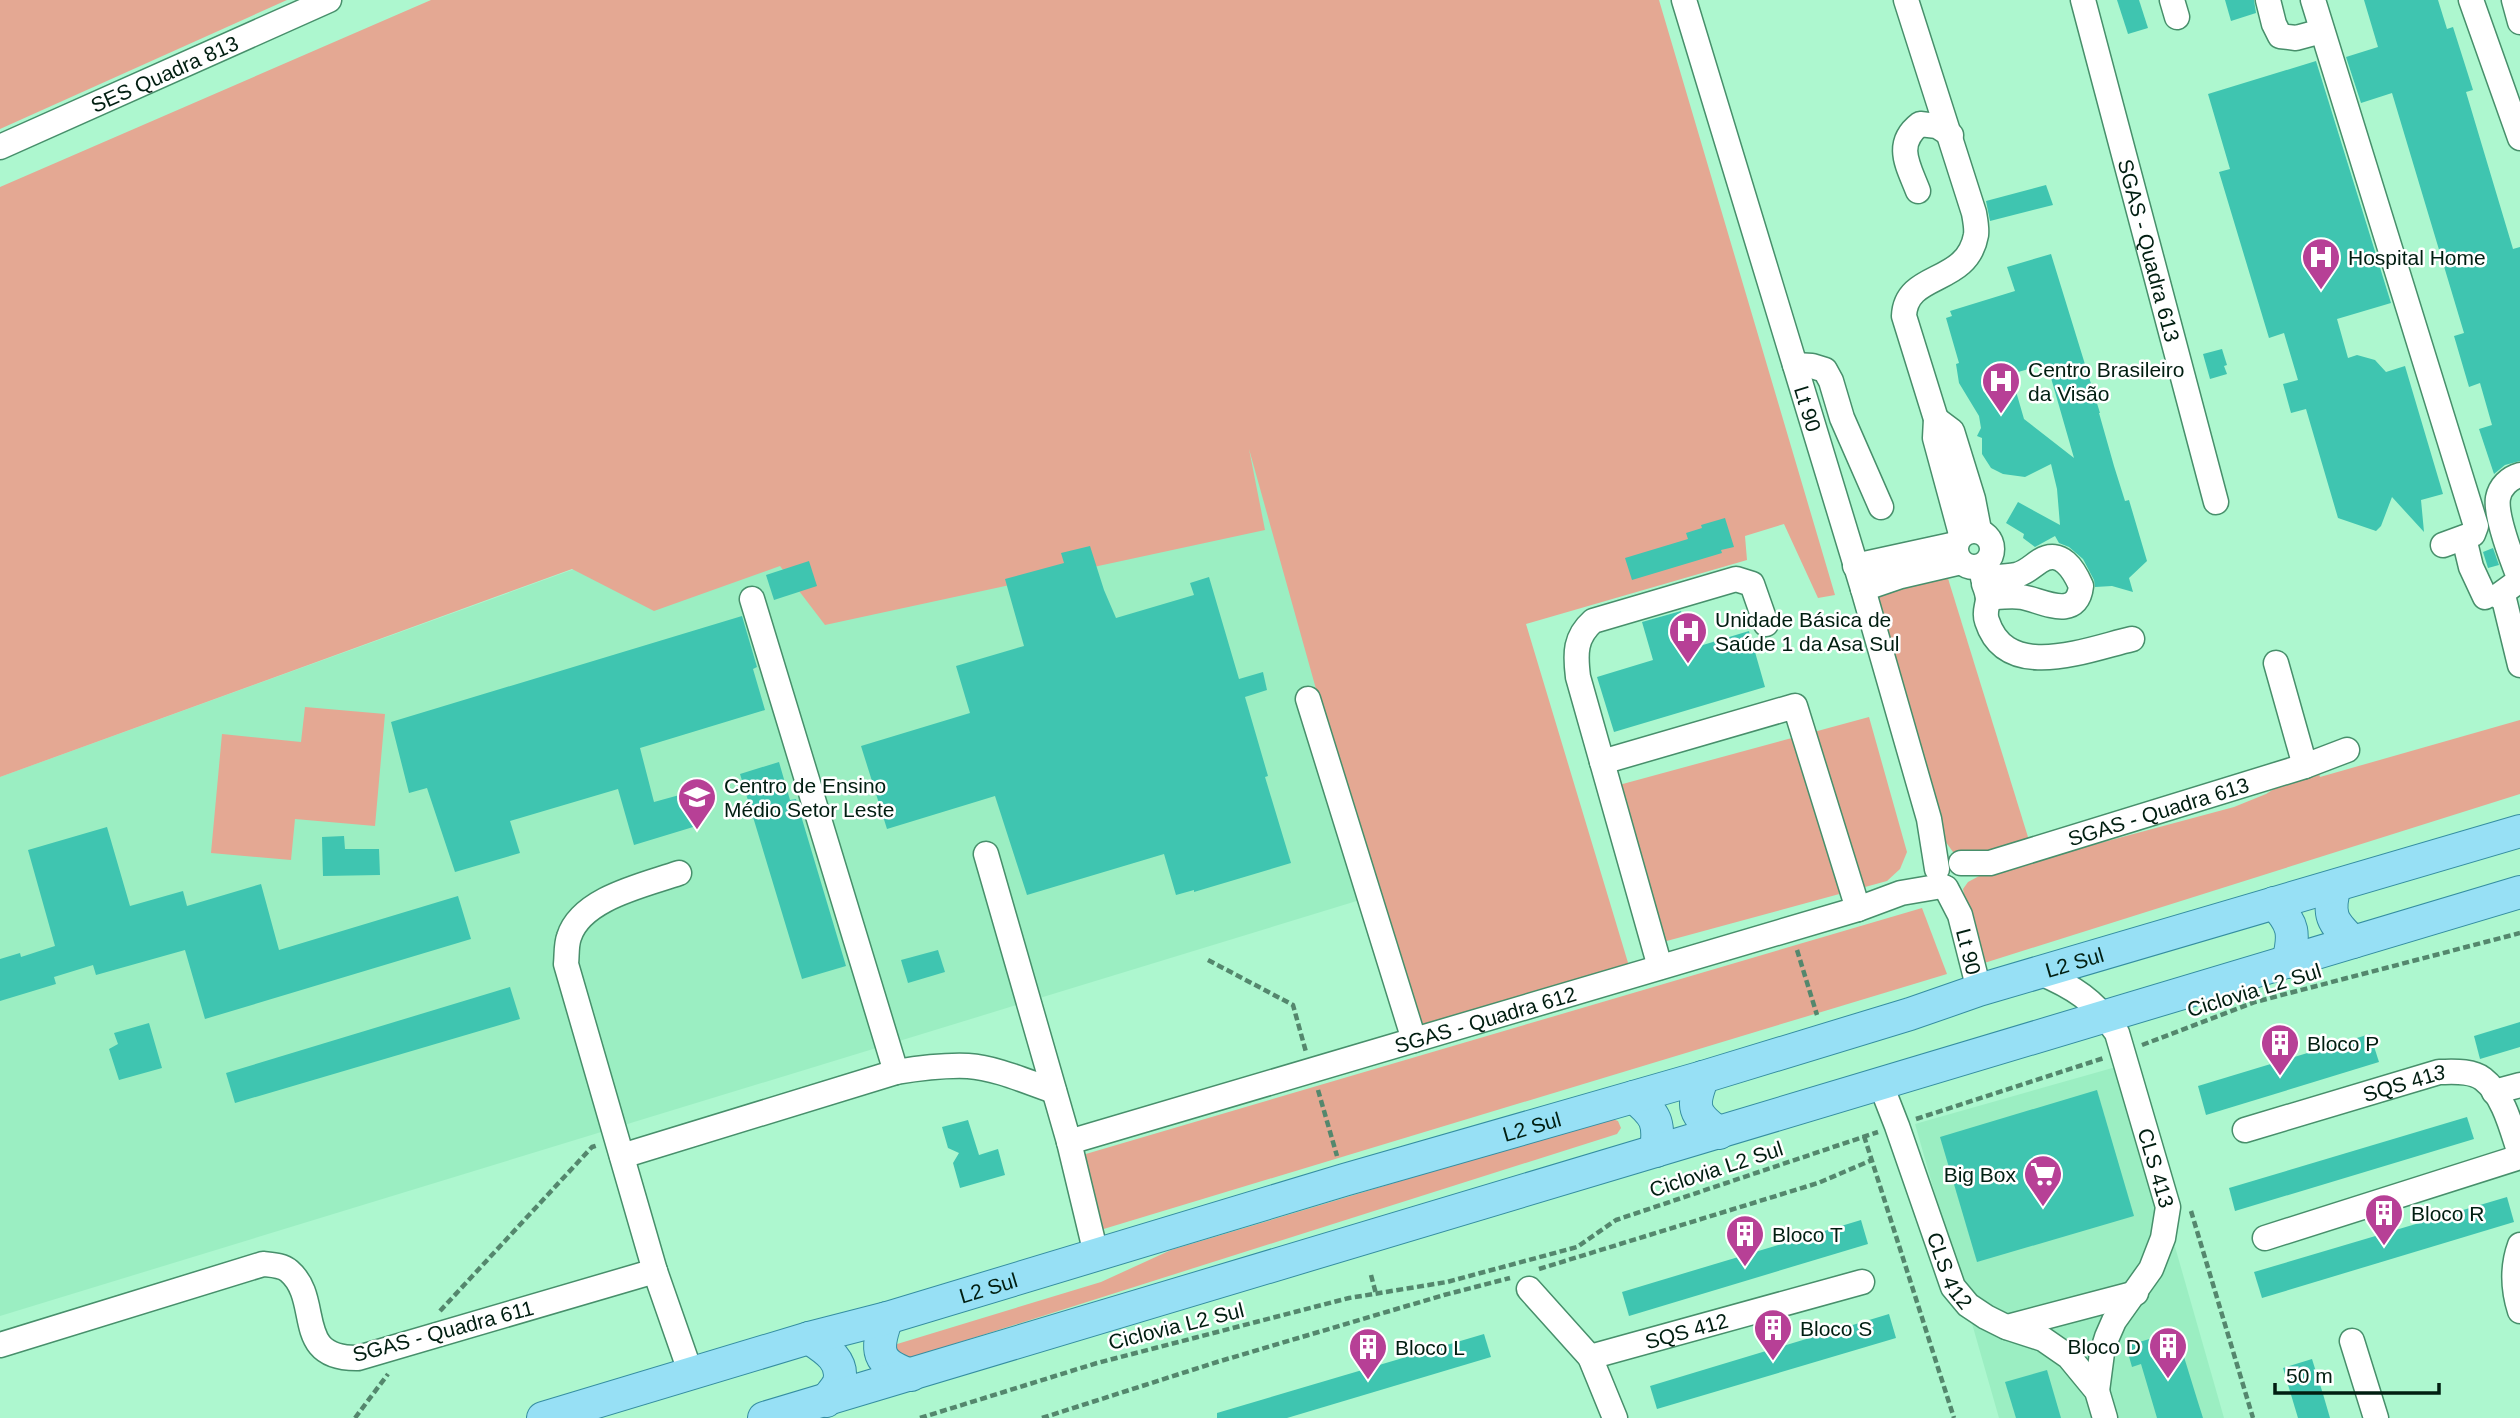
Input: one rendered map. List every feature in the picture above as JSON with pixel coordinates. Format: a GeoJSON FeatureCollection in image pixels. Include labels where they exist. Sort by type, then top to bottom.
{"type":"FeatureCollection","features":[{"type":"Feature","properties":{"kind":"main road","name":"L2 Sul"},"geometry":{"type":"LineString","coordinates":[[543,1418],[1703,1077],[2038,972],[2520,831]]}},
{"type":"Feature","properties":{"kind":"main road"},"geometry":{"type":"LineString","coordinates":[[2335,886],[2330,904],[2332,917],[2353,942]]}},
{"type":"Feature","properties":{"kind":"main road"},"geometry":{"type":"LineString","coordinates":[[764,1418],[2520,892]]}},
{"type":"Feature","properties":{"kind":"main road"},"geometry":{"type":"LineString","coordinates":[[2274,903],[2286,916],[2292,928],[2293,942],[2288,962]]}},
{"type":"Feature","properties":{"kind":"main road"},"geometry":{"type":"LineString","coordinates":[[1703,1077],[1695,1097],[1696,1112],[1719,1133]]}},
{"type":"Feature","properties":{"kind":"main road"},"geometry":{"type":"LineString","coordinates":[[1634,1097],[1649,1109],[1657,1120],[1659,1132],[1656,1151]]}},
{"type":"Feature","properties":{"kind":"main road"},"geometry":{"type":"LineString","coordinates":[[887,1318],[879,1341],[881,1356],[890,1368],[911,1376]]}},
{"type":"Feature","properties":{"kind":"main road"},"geometry":{"type":"LineString","coordinates":[[809,1338],[830,1353],[839,1365],[839,1382],[826,1401]]}},
{"type":"Feature","properties":{"kind":"street","name":"SES Quadra 813"},"geometry":{"type":"LineString","coordinates":[[0,147],[329,0]]}},
{"type":"Feature","properties":{"kind":"street","name":"Lt 90"},"geometry":{"type":"LineString","coordinates":[[1684,0],[1929,819],[1950,876],[1979,990]]}},
{"type":"Feature","properties":{"kind":"street"},"geometry":{"type":"LineString","coordinates":[[1906,0],[1951,135],[1974,213],[1976,233],[1964,263],[1913,292],[1904,304],[1904,316],[1936,419],[1952,431],[1973,499],[1972,559],[1990,629],[1998,641],[2009,650],[2026,658],[2050,658],[2132,639]]}},
{"type":"Feature","properties":{"kind":"street","name":"SGAS - Quadra 613"},"geometry":{"type":"LineString","coordinates":[[2082,0],[2216,502]]}},
{"type":"Feature","properties":{"kind":"street"},"geometry":{"type":"LineString","coordinates":[[2269,0],[2274,24],[2280,36],[2296,38],[2322,31]]}},
{"type":"Feature","properties":{"kind":"street"},"geometry":{"type":"LineString","coordinates":[[2313,0],[2476,526],[2473,534],[2454,542],[2496,597],[2520,665]]}},
{"type":"Feature","properties":{"kind":"street"},"geometry":{"type":"LineString","coordinates":[[2471,0],[2520,138]]}},
{"type":"Feature","properties":{"kind":"street"},"geometry":{"type":"LineString","coordinates":[[2514,0],[2520,22]]}},
{"type":"Feature","properties":{"kind":"street"},"geometry":{"type":"LineString","coordinates":[[1918,191],[1905,156],[1910,132],[1920,124],[1937,126],[1951,135]]}},
{"type":"Feature","properties":{"kind":"street"},"geometry":{"type":"LineString","coordinates":[[1795,365],[1825,370],[1842,418],[1881,507]]}},
{"type":"Feature","properties":{"kind":"street"},"geometry":{"type":"LineString","coordinates":[[2496,597],[2520,580],[2501,521],[2498,499],[2504,484],[2520,475]]}},
{"type":"Feature","properties":{"kind":"street"},"geometry":{"type":"LineString","coordinates":[[1859,578],[1972,559]]}},
{"type":"Feature","properties":{"kind":"street"},"geometry":{"type":"LineString","coordinates":[[1660,967],[1578,677],[1575,655],[1578,640],[1583,630],[1593,621],[1736,579],[1752,584],[1766,624]]}},
{"type":"Feature","properties":{"kind":"street"},"geometry":{"type":"LineString","coordinates":[[752,599],[896,1072]]}},
{"type":"Feature","properties":{"kind":"street"},"geometry":{"type":"LineString","coordinates":[[2276,663],[2305,766]]}},
{"type":"Feature","properties":{"kind":"street"},"geometry":{"type":"LineString","coordinates":[[1307,699],[1414,1040]]}},
{"type":"Feature","properties":{"kind":"street"},"geometry":{"type":"LineString","coordinates":[[1602,762],[1795,706],[1858,909]]}},
{"type":"Feature","properties":{"kind":"street","name":"SGAS - Quadra 613"},"geometry":{"type":"LineString","coordinates":[[1950,876],[2305,766],[2347,750]]}},
{"type":"Feature","properties":{"kind":"street"},"geometry":{"type":"LineString","coordinates":[[986,854],[1069,1142],[1097,1254]]}},
{"type":"Feature","properties":{"kind":"street"},"geometry":{"type":"LineString","coordinates":[[679,873],[591,908],[576,921],[568,938],[566,964],[655,1271],[691,1374]]}},
{"type":"Feature","properties":{"kind":"street","name":"SGAS - Quadra 612"},"geometry":{"type":"LineString","coordinates":[[1069,1142],[1858,909],[1950,876]]}},
{"type":"Feature","properties":{"kind":"street","name":"CLS 413"},"geometry":{"type":"LineString","coordinates":[[2038,972],[2069,986],[2096,1005],[2117,1033],[2136,1052],[2168,1207],[2163,1238],[2155,1259],[2136,1293],[2106,1336],[2096,1391]]}},
{"type":"Feature","properties":{"kind":"street"},"geometry":{"type":"LineString","coordinates":[[620,1147],[896,1072],[935,1066],[971,1066],[1009,1075],[1054,1091]]}},
{"type":"Feature","properties":{"kind":"street","name":"SQS 413"},"geometry":{"type":"LineString","coordinates":[[2245,1130],[2439,1072],[2461,1072],[2481,1077],[2494,1092],[2508,1119],[2520,1156],[2265,1238]]}},
{"type":"Feature","properties":{"kind":"street","name":"CLS 412"},"geometry":{"type":"LineString","coordinates":[[1881,1085],[1953,1287],[1968,1305],[1986,1317],[2006,1327],[2043,1339],[2069,1357],[2096,1391]]}},
{"type":"Feature","properties":{"kind":"street"},"geometry":{"type":"LineString","coordinates":[[2494,1092],[2520,1085]]}},
{"type":"Feature","properties":{"kind":"street"},"geometry":{"type":"LineString","coordinates":[[2520,1245],[2514,1272],[2515,1295],[2520,1311]]}},
{"type":"Feature","properties":{"kind":"street","name":"SGAS - Quadra 611"},"geometry":{"type":"LineString","coordinates":[[0,1345],[263,1264],[288,1270],[298,1281],[317,1344],[342,1358],[358,1358],[655,1271]]}},
{"type":"Feature","properties":{"kind":"street"},"geometry":{"type":"LineString","coordinates":[[1525,1279],[1590,1357],[1615,1418]]}},
{"type":"Feature","properties":{"kind":"street","name":"SQS 412"},"geometry":{"type":"LineString","coordinates":[[1590,1357],[1862,1282]]}},
{"type":"Feature","properties":{"kind":"street"},"geometry":{"type":"LineString","coordinates":[[2006,1327],[2136,1293]]}},
{"type":"Feature","properties":{"kind":"street"},"geometry":{"type":"LineString","coordinates":[[2352,1341],[2376,1418]]}},
{"type":"Feature","properties":{"kind":"street"},"geometry":{"type":"LineString","coordinates":[[2096,1391],[2105,1418]]}},
{"type":"Feature","properties":{"kind":"path","name":"Ciclovia L2 Sul"},"geometry":{"type":"LineString","coordinates":[[920,1418],[1097,1363],[1349,1298],[1441,1283],[1577,1247],[1616,1220],[1864,1136],[2136,1052],[2255,1002],[2520,933]]}},
{"type":"Feature","properties":{"kind":"path"},"geometry":{"type":"LineString","coordinates":[[1864,1136],[1954,1418]]}},
{"type":"Feature","properties":{"kind":"path"},"geometry":{"type":"LineString","coordinates":[[440,1311],[592,1147],[620,1147]]}},
{"type":"Feature","properties":{"kind":"path"},"geometry":{"type":"LineString","coordinates":[[1042,1418],[1217,1362],[1444,1295],[1525,1279],[1818,1183],[1872,1160]]}},
{"type":"Feature","properties":{"kind":"path"},"geometry":{"type":"LineString","coordinates":[[2189,1201],[2253,1418]]}},
{"type":"Feature","properties":{"kind":"path"},"geometry":{"type":"LineString","coordinates":[[1371,1275],[1376,1294]]}},
{"type":"Feature","properties":{"kind":"path"},"geometry":{"type":"LineString","coordinates":[[1441,1283],[1444,1295]]}},
{"type":"Feature","properties":{"kind":"path"},"geometry":{"type":"LineString","coordinates":[[355,1418],[411,1342]]}},
{"type":"Feature","properties":{"kind":"shaded area"},"geometry":{"type":"Polygon","coordinates":[[[0,0],[287,0],[0,129],[0,0]]]}},
{"type":"Feature","properties":{"kind":"shaded area"},"geometry":{"type":"Polygon","coordinates":[[[431,0],[1659,0],[1835,595],[1818,598],[1784,524],[1745,536],[1747,560],[1526,624],[1632,976],[1414,1040],[1249,449],[1265,530],[825,625],[780,566],[654,611],[572,569],[0,777],[0,187],[431,0]]]}},
{"type":"Feature","properties":{"kind":"shaded area","name":"Centro de Ensino Médio Setor Leste"},"geometry":{"type":"Polygon","coordinates":[[[1278,434],[1409,885],[0,1316],[0,777],[837,474],[1278,434]]]}},
{"type":"Feature","properties":{"kind":"shaded area"},"geometry":{"type":"Polygon","coordinates":[[[1946,572],[2032,850],[1961,863],[1929,819],[1863,589],[1946,572]]]}},
{"type":"Feature","properties":{"kind":"shaded area"},"geometry":{"type":"Polygon","coordinates":[[[305,707],[385,714],[375,826],[295,819],[291,860],[211,853],[222,734],[301,742],[305,707]]]}},
{"type":"Feature","properties":{"kind":"shaded area"},"geometry":{"type":"Polygon","coordinates":[[[1869,717],[1907,852],[1900,869],[1887,881],[1663,942],[1619,785],[1869,717]]]}},
{"type":"Feature","properties":{"kind":"shaded area"},"geometry":{"type":"Polygon","coordinates":[[[2520,720],[2520,794],[1978,965],[1963,889],[1968,882],[1981,875],[2234,807],[2266,794],[2316,763],[2320,777],[2520,720]]]}},
{"type":"Feature","properties":{"kind":"shaded area"},"geometry":{"type":"Polygon","coordinates":[[[1922,908],[1947,974],[1097,1231],[1079,1156],[1922,908]]]}},
{"type":"Feature","properties":{"kind":"shaded area"},"geometry":{"type":"Polygon","coordinates":[[[2123,1065],[2224,1418],[1999,1418],[1915,1124],[2123,1065]]]}},
{"type":"Feature","properties":{"kind":"shaded area"},"geometry":{"type":"Polygon","coordinates":[[[1610,1118],[1618,1121],[1621,1128],[1617,1134],[891,1364],[884,1348],[1101,1282],[1171,1250],[1610,1118]]]}},
{"type":"Feature","properties":{"kind":"building"},"geometry":{"type":"Polygon","coordinates":[[[2117,0],[2139,0],[2148,28],[2128,34],[2117,0]]]}},
{"type":"Feature","properties":{"kind":"building"},"geometry":{"type":"Polygon","coordinates":[[[2225,0],[2254,0],[2256,13],[2231,21],[2225,0]]]}},
{"type":"Feature","properties":{"kind":"building"},"geometry":{"type":"Polygon","coordinates":[[[2364,0],[2438,0],[2447,29],[2453,27],[2473,90],[2466,92],[2513,249],[2520,247],[2520,461],[2505,465],[2494,474],[2479,429],[2492,425],[2480,383],[2469,387],[2454,336],[2464,333],[2392,93],[2361,103],[2346,57],[2378,47],[2364,0]]]}},
{"type":"Feature","properties":{"kind":"building","name":"Hospital Home"},"geometry":{"type":"Polygon","coordinates":[[[2316,61],[2391,303],[2337,319],[2348,358],[2357,355],[2375,360],[2386,372],[2405,366],[2443,494],[2421,500],[2424,532],[2392,497],[2381,526],[2376,531],[2338,518],[2306,409],[2291,413],[2283,384],[2298,380],[2284,333],[2269,338],[2219,172],[2230,169],[2208,94],[2316,61]]]}},
{"type":"Feature","properties":{"kind":"building"},"geometry":{"type":"Polygon","coordinates":[[[2046,185],[2053,205],[1990,221],[1986,201],[2046,185]]]}},
{"type":"Feature","properties":{"kind":"building","name":"Centro Brasileiro da Visão"},"geometry":{"type":"Polygon","coordinates":[[[2051,254],[2114,466],[2125,501],[2129,500],[2147,561],[2129,578],[2133,592],[2112,586],[2095,587],[2083,559],[2069,547],[2059,543],[2055,536],[2035,547],[2023,538],[2024,534],[2006,523],[2018,502],[2060,525],[2057,489],[2051,464],[2025,477],[2003,474],[1991,468],[1982,454],[1982,438],[1977,436],[1981,428],[1979,416],[1959,383],[1956,364],[1959,363],[1946,318],[1952,316],[1950,311],[2015,291],[2007,267],[2051,254]],[[2047,364],[2011,374],[2024,419],[2074,458],[2047,364]]]}},
{"type":"Feature","properties":{"kind":"building"},"geometry":{"type":"Polygon","coordinates":[[[2222,349],[2227,374],[2210,379],[2203,354],[2222,349]]]}},
{"type":"Feature","properties":{"kind":"building"},"geometry":{"type":"Polygon","coordinates":[[[1725,518],[1734,547],[1632,580],[1625,558],[1688,539],[1686,533],[1725,518]]]}},
{"type":"Feature","properties":{"kind":"building"},"geometry":{"type":"Polygon","coordinates":[[[1090,546],[1116,618],[1194,595],[1190,583],[1209,577],[1239,679],[1263,672],[1267,690],[1245,697],[1291,863],[1176,895],[1164,854],[1027,895],[995,796],[887,829],[861,746],[970,713],[956,666],[1024,646],[1005,579],[1064,563],[1061,553],[1090,546]]]}},
{"type":"Feature","properties":{"kind":"building"},"geometry":{"type":"Polygon","coordinates":[[[2493,548],[2499,565],[2488,568],[2483,552],[2493,548]]]}},
{"type":"Feature","properties":{"kind":"building"},"geometry":{"type":"Polygon","coordinates":[[[809,561],[817,586],[774,600],[766,575],[809,561]]]}},
{"type":"Feature","properties":{"kind":"building","name":"Unidade Básica de Saúde 1 da Asa Sul"},"geometry":{"type":"Polygon","coordinates":[[[1681,611],[1693,648],[1749,631],[1765,687],[1614,732],[1597,677],[1653,660],[1642,622],[1681,611]]]}},
{"type":"Feature","properties":{"kind":"building"},"geometry":{"type":"Polygon","coordinates":[[[742,616],[757,667],[753,669],[765,710],[640,748],[654,802],[694,791],[703,824],[634,845],[618,789],[510,821],[520,853],[455,872],[427,788],[409,793],[391,722],[742,616]]]}},
{"type":"Feature","properties":{"kind":"building"},"geometry":{"type":"Polygon","coordinates":[[[779,762],[790,800],[796,799],[846,966],[802,979],[740,774],[779,762]]]}},
{"type":"Feature","properties":{"kind":"building"},"geometry":{"type":"Polygon","coordinates":[[[107,827],[130,906],[183,891],[187,906],[261,884],[279,950],[458,896],[471,939],[205,1019],[185,950],[96,975],[93,965],[54,977],[56,984],[0,1001],[0,959],[20,953],[21,957],[55,946],[28,850],[107,827]]]}},
{"type":"Feature","properties":{"kind":"building"},"geometry":{"type":"Polygon","coordinates":[[[344,836],[345,849],[379,849],[380,875],[323,876],[322,837],[344,836]]]}},
{"type":"Feature","properties":{"kind":"building"},"geometry":{"type":"Polygon","coordinates":[[[938,950],[945,972],[908,983],[901,960],[938,950]]]}},
{"type":"Feature","properties":{"kind":"building"},"geometry":{"type":"Polygon","coordinates":[[[510,987],[520,1019],[235,1103],[226,1073],[510,987]]]}},
{"type":"Feature","properties":{"kind":"building"},"geometry":{"type":"Polygon","coordinates":[[[2520,1022],[2520,1047],[2480,1059],[2474,1036],[2520,1022]]]}},
{"type":"Feature","properties":{"kind":"building"},"geometry":{"type":"Polygon","coordinates":[[[149,1023],[162,1068],[119,1080],[109,1049],[118,1044],[114,1033],[149,1023]]]}},
{"type":"Feature","properties":{"kind":"building","name":"Bloco P"},"geometry":{"type":"Polygon","coordinates":[[[2370,1034],[2379,1062],[2206,1115],[2198,1086],[2370,1034]]]}},
{"type":"Feature","properties":{"kind":"building"},"geometry":{"type":"Polygon","coordinates":[[[2097,1090],[2134,1216],[1977,1262],[1940,1137],[2097,1090]]]}},
{"type":"Feature","properties":{"kind":"building"},"geometry":{"type":"Polygon","coordinates":[[[2467,1117],[2474,1139],[2235,1211],[2229,1188],[2467,1117]]]}},
{"type":"Feature","properties":{"kind":"building"},"geometry":{"type":"Polygon","coordinates":[[[968,1120],[979,1155],[998,1149],[1005,1175],[960,1188],[953,1163],[959,1153],[948,1148],[942,1127],[968,1120]]]}},
{"type":"Feature","properties":{"kind":"building","name":"Bloco R"},"geometry":{"type":"Polygon","coordinates":[[[2507,1197],[2514,1222],[2262,1298],[2254,1272],[2507,1197]]]}},
{"type":"Feature","properties":{"kind":"building","name":"Bloco T"},"geometry":{"type":"Polygon","coordinates":[[[1861,1220],[1868,1244],[1629,1316],[1622,1292],[1861,1220]]]}},
{"type":"Feature","properties":{"kind":"building","name":"Bloco S"},"geometry":{"type":"Polygon","coordinates":[[[1889,1314],[1896,1338],[1657,1409],[1650,1386],[1889,1314]]]}},
{"type":"Feature","properties":{"kind":"building","name":"Bloco D"},"geometry":{"type":"Polygon","coordinates":[[[2176,1331],[2203,1418],[2157,1418],[2141,1364],[2132,1367],[2126,1346],[2176,1331]]]}},
{"type":"Feature","properties":{"kind":"building","name":"Bloco L"},"geometry":{"type":"Polygon","coordinates":[[[1484,1334],[1491,1357],[1287,1418],[1217,1418],[1217,1413],[1484,1334]]]}},
{"type":"Feature","properties":{"kind":"building"},"geometry":{"type":"Polygon","coordinates":[[[2312,1359],[2330,1418],[2298,1418],[2283,1368],[2312,1359]]]}},
{"type":"Feature","properties":{"kind":"building","name":"Bloco D"},"geometry":{"type":"Polygon","coordinates":[[[2047,1370],[2061,1418],[2016,1418],[2005,1382],[2047,1370]]]}},
{"type":"Feature","properties":{"kind":"place","name":"Hospital Home"},"geometry":{"type":"Point","coordinates":[2321,291]}},
{"type":"Feature","properties":{"kind":"place","name":"Centro Brasileiro da Visão"},"geometry":{"type":"Point","coordinates":[2001,415]}},
{"type":"Feature","properties":{"kind":"place","name":"Unidade Básica de Saúde 1 da Asa Sul"},"geometry":{"type":"Point","coordinates":[1688,665]}},
{"type":"Feature","properties":{"kind":"place","name":"Centro de Ensino Médio Setor Leste"},"geometry":{"type":"Point","coordinates":[697,831]}},
{"type":"Feature","properties":{"kind":"place","name":"Bloco P"},"geometry":{"type":"Point","coordinates":[2280,1077]}},
{"type":"Feature","properties":{"kind":"place","name":"Big Box"},"geometry":{"type":"Point","coordinates":[2043,1208]}},
{"type":"Feature","properties":{"kind":"place","name":"Bloco R"},"geometry":{"type":"Point","coordinates":[2384,1247]}},
{"type":"Feature","properties":{"kind":"place","name":"Bloco T"},"geometry":{"type":"Point","coordinates":[1745,1268]}},
{"type":"Feature","properties":{"kind":"place","name":"Bloco S"},"geometry":{"type":"Point","coordinates":[1773,1362]}},
{"type":"Feature","properties":{"kind":"place","name":"Bloco D"},"geometry":{"type":"Point","coordinates":[2168,1380]}},
{"type":"Feature","properties":{"kind":"place","name":"Bloco L"},"geometry":{"type":"Point","coordinates":[1368,1381]}}]}
